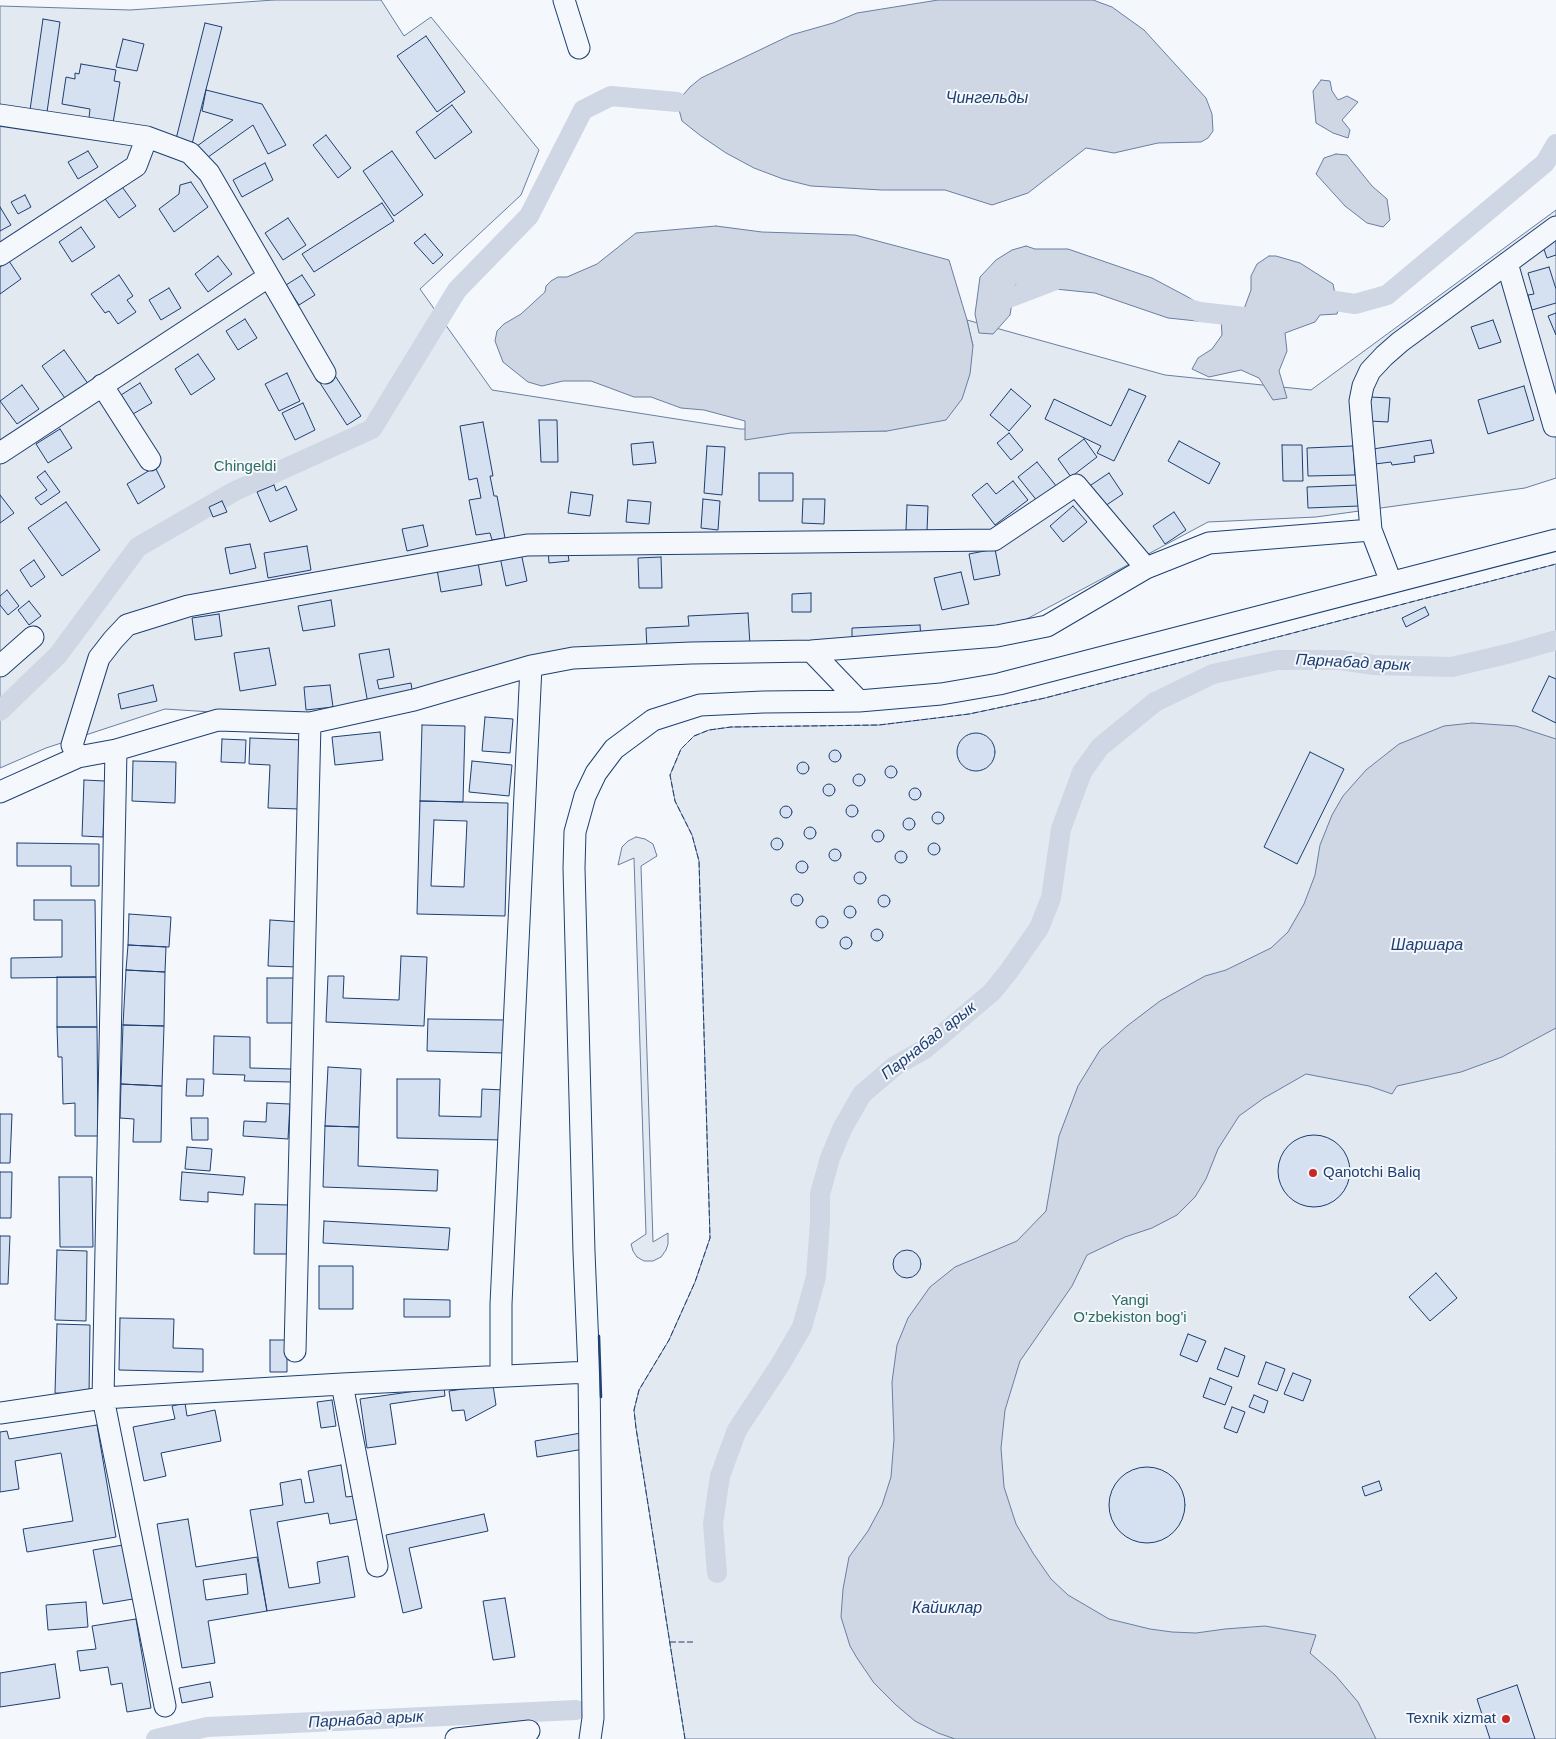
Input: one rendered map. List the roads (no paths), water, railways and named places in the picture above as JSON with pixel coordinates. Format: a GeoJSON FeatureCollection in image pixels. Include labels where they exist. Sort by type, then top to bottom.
{"type":"FeatureCollection","features":[{"type":"Feature","properties":{"kind":"street"},"geometry":{"type":"LineString","coordinates":[[564,0],[579,48]]}},
{"type":"Feature","properties":{"kind":"street"},"geometry":{"type":"LineString","coordinates":[[0,115],[147,137],[190,154],[209,173],[325,373]]}},
{"type":"Feature","properties":{"kind":"street"},"geometry":{"type":"LineString","coordinates":[[0,255],[136,166],[147,137]]}},
{"type":"Feature","properties":{"kind":"street"},"geometry":{"type":"LineString","coordinates":[[1391,582],[1371,530],[1360,400],[1363,386],[1370,371],[1400,342],[1556,228]]}},
{"type":"Feature","properties":{"kind":"street"},"geometry":{"type":"LineString","coordinates":[[1507,263],[1554,426]]}},
{"type":"Feature","properties":{"kind":"street"},"geometry":{"type":"LineString","coordinates":[[0,452],[268,277]]}},
{"type":"Feature","properties":{"kind":"street"},"geometry":{"type":"LineString","coordinates":[[102,386],[150,460]]}},
{"type":"Feature","properties":{"kind":"street"},"geometry":{"type":"LineString","coordinates":[[78,757],[72,744],[100,658],[127,625],[188,606],[527,545],[994,540],[1076,484],[1146,568]]}},
{"type":"Feature","properties":{"kind":"street"},"geometry":{"type":"LineString","coordinates":[[0,792],[78,757],[116,750],[218,720],[310,723],[414,700],[531,666],[573,658],[690,653],[811,651],[997,636],[1047,626],[1146,568],[1209,543],[1371,530]]}},
{"type":"Feature","properties":{"kind":"street"},"geometry":{"type":"LineString","coordinates":[[590,1739],[593,1718],[589,1372],[574,868],[576,832],[585,796],[596,772],[614,749],[653,720],[700,704],[859,701],[941,694],[999,684],[1556,540]]}},
{"type":"Feature","properties":{"kind":"street"},"geometry":{"type":"LineString","coordinates":[[0,666],[33,636]]}},
{"type":"Feature","properties":{"kind":"street"},"geometry":{"type":"LineString","coordinates":[[811,651],[859,701]]}},
{"type":"Feature","properties":{"kind":"street"},"geometry":{"type":"LineString","coordinates":[[501,1376],[501,1304],[531,666]]}},
{"type":"Feature","properties":{"kind":"street"},"geometry":{"type":"LineString","coordinates":[[295,1351],[310,723]]}},
{"type":"Feature","properties":{"kind":"street"},"geometry":{"type":"LineString","coordinates":[[116,750],[103,1398],[165,1706]]}},
{"type":"Feature","properties":{"kind":"street"},"geometry":{"type":"LineString","coordinates":[[0,1413],[103,1398],[589,1372]]}},
{"type":"Feature","properties":{"kind":"street"},"geometry":{"type":"LineString","coordinates":[[342,1384],[377,1566]]}},
{"type":"Feature","properties":{"kind":"street"},"geometry":{"type":"LineString","coordinates":[[456,1739],[529,1731]]}},
{"type":"Feature","properties":{"kind":"water","name":"Чингельды"},"geometry":{"type":"Polygon","coordinates":[[[938,0],[1093,0],[1112,7],[1144,30],[1206,98],[1212,114],[1213,131],[1208,138],[1201,142],[1158,143],[1114,153],[1086,148],[1028,193],[992,205],[945,190],[882,190],[811,186],[783,179],[754,168],[726,153],[682,121],[677,102],[701,78],[791,35],[833,23],[857,13],[938,0]]]}},
{"type":"Feature","properties":{"kind":"water"},"geometry":{"type":"Polygon","coordinates":[[[1321,80],[1330,81],[1332,91],[1338,100],[1347,96],[1358,102],[1342,120],[1350,130],[1348,138],[1333,133],[1316,123],[1313,91],[1321,80]]]}},
{"type":"Feature","properties":{"kind":"water"},"geometry":{"type":"Polygon","coordinates":[[[1336,154],[1347,155],[1372,186],[1387,199],[1390,220],[1383,227],[1367,223],[1345,206],[1316,174],[1324,158],[1336,154]]]}},
{"type":"Feature","properties":{"kind":"water"},"geometry":{"type":"Polygon","coordinates":[[[716,226],[762,232],[855,235],[949,260],[973,346],[970,374],[962,399],[946,420],[887,431],[791,433],[745,440],[745,421],[704,410],[681,408],[651,397],[634,397],[591,381],[563,381],[542,386],[528,382],[503,362],[495,341],[497,331],[504,324],[521,314],[545,292],[546,286],[551,281],[558,277],[567,277],[597,264],[636,233],[716,226]]]}},
{"type":"Feature","properties":{"kind":"water"},"geometry":{"type":"Polygon","coordinates":[[[1026,246],[1035,249],[1068,249],[1152,278],[1210,310],[1206,320],[1168,318],[1095,293],[1015,285],[1010,315],[993,334],[979,333],[975,314],[980,277],[996,260],[1012,250],[1026,246]]]}},
{"type":"Feature","properties":{"kind":"water"},"geometry":{"type":"Polygon","coordinates":[[[1269,256],[1276,256],[1300,263],[1333,284],[1338,309],[1337,314],[1320,315],[1315,322],[1285,333],[1287,351],[1279,371],[1287,398],[1273,400],[1259,378],[1241,370],[1209,377],[1192,369],[1198,358],[1212,349],[1222,335],[1221,318],[1234,311],[1244,309],[1251,290],[1251,276],[1257,264],[1269,256]]]}},
{"type":"Feature","properties":{"kind":"water","name":"Кайиклар"},"geometry":{"type":"Polygon","coordinates":[[[1472,723],[1516,726],[1556,739],[1556,1028],[1502,1057],[1461,1072],[1397,1086],[1392,1094],[1369,1086],[1306,1074],[1264,1098],[1239,1116],[1218,1149],[1206,1179],[1195,1197],[1177,1215],[1152,1228],[1125,1237],[1087,1255],[1072,1286],[1020,1361],[1005,1410],[1001,1448],[1004,1487],[1016,1524],[1051,1579],[1068,1595],[1109,1619],[1150,1629],[1196,1633],[1265,1626],[1316,1635],[1310,1653],[1335,1675],[1358,1702],[1376,1739],[955,1739],[938,1733],[915,1721],[874,1683],[850,1646],[841,1617],[843,1589],[849,1557],[868,1531],[882,1505],[891,1477],[894,1439],[892,1382],[897,1345],[908,1318],[930,1287],[955,1267],[1017,1241],[1046,1211],[1059,1136],[1078,1086],[1100,1050],[1127,1026],[1160,1001],[1205,976],[1226,970],[1271,948],[1288,932],[1304,904],[1315,875],[1320,845],[1332,815],[1343,796],[1366,770],[1399,744],[1444,726],[1472,723]]]}},
{"type":"Feature","properties":{"kind":"waterway"},"geometry":{"type":"LineString","coordinates":[[0,711],[58,655],[138,547],[235,491],[372,429],[457,290],[529,216],[583,110],[611,96],[677,102]]}},
{"type":"Feature","properties":{"kind":"waterway"},"geometry":{"type":"LineString","coordinates":[[1309,297],[1355,304],[1387,295],[1545,163],[1556,144]]}},
{"type":"Feature","properties":{"kind":"waterway"},"geometry":{"type":"LineString","coordinates":[[988,306],[1061,278]]}},
{"type":"Feature","properties":{"kind":"waterway"},"geometry":{"type":"LineString","coordinates":[[1183,307],[1200,312],[1253,318]]}},
{"type":"Feature","properties":{"kind":"waterway","name":"Парнабад арык"},"geometry":{"type":"LineString","coordinates":[[717,1573],[713,1524],[720,1476],[737,1430],[780,1365],[802,1327],[816,1277],[820,1194],[830,1158],[842,1129],[862,1094],[895,1066],[925,1049],[992,992],[1039,928],[1051,898],[1061,829],[1082,772],[1100,747],[1155,702],[1213,674],[1277,660],[1340,660],[1374,665],[1452,667],[1556,640]]}},
{"type":"Feature","properties":{"kind":"waterway","name":"Парнабад арык"},"geometry":{"type":"LineString","coordinates":[[156,1739],[207,1727],[576,1710]]}},
{"type":"Feature","properties":{"kind":"place","name":"Qanotchi Baliq"},"geometry":{"type":"Point","coordinates":[1313,1173]}},
{"type":"Feature","properties":{"kind":"place","name":"Texnik xizmat"},"geometry":{"type":"Point","coordinates":[1506,1719]}},
{"type":"Feature","properties":{"kind":"park label","name":"Chingeldi"},"geometry":{"type":"Point","coordinates":[245,467]}},
{"type":"Feature","properties":{"kind":"park label","name":"Yangi O'zbekiston bog'i"},"geometry":{"type":"Point","coordinates":[1130,1310]}},
{"type":"Feature","properties":{"kind":"water label","name":"Шаршара"},"geometry":{"type":"Point","coordinates":[1427,946]}}]}
